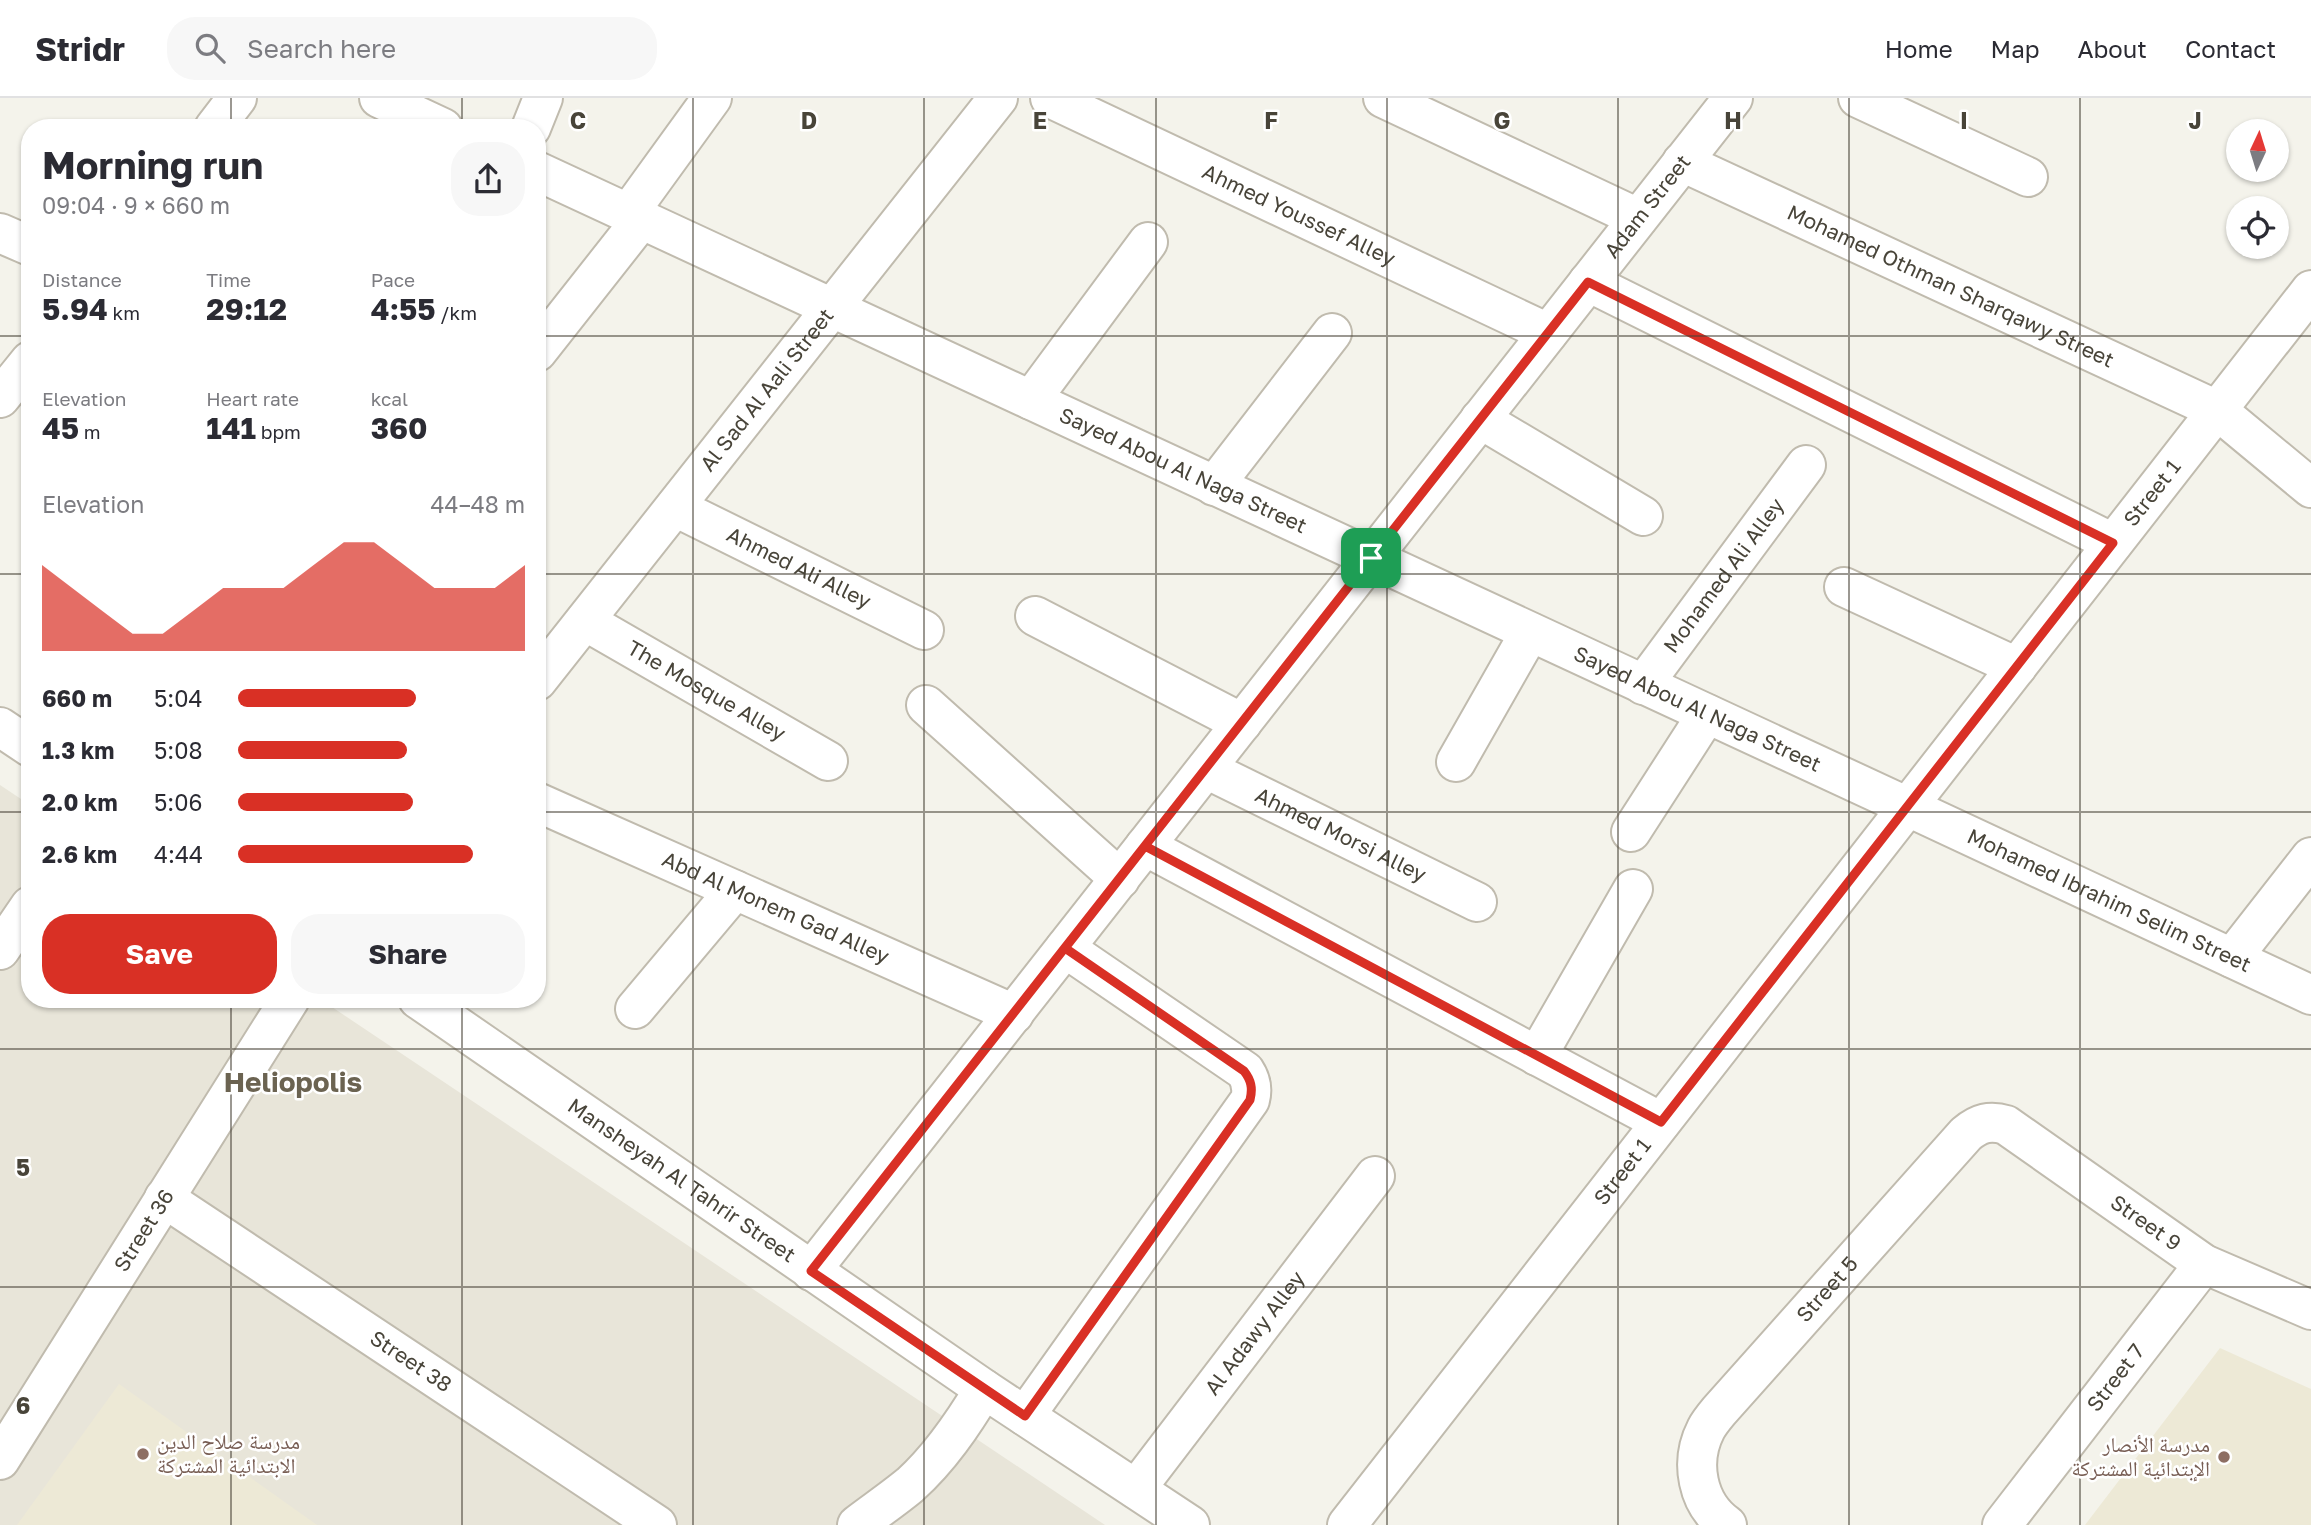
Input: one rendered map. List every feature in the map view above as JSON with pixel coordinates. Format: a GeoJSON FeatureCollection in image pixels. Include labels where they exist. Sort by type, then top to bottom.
{"type":"FeatureCollection","features":[{"type":"Feature","properties":{"kind":"street"},"geometry":{"type":"LineString","coordinates":[[221,119],[237,98]]}},
{"type":"Feature","properties":{"kind":"street"},"geometry":{"type":"LineString","coordinates":[[379,98],[424,119]]}},
{"type":"Feature","properties":{"kind":"street"},"geometry":{"type":"LineString","coordinates":[[535,119],[543,98]]}},
{"type":"Feature","properties":{"kind":"street"},"geometry":{"type":"LineString","coordinates":[[546,340],[635,217],[712,98]]}},
{"type":"Feature","properties":{"kind":"street","name":"Al Sad Al Aali Street"},"geometry":{"type":"LineString","coordinates":[[546,670],[998,98]]}},
{"type":"Feature","properties":{"kind":"street","name":"Ahmed Youssef Alley"},"geometry":{"type":"LineString","coordinates":[[1050,98],[1548,333]]}},
{"type":"Feature","properties":{"kind":"street"},"geometry":{"type":"LineString","coordinates":[[1383,98],[1638,218]]}},
{"type":"Feature","properties":{"kind":"street","name":"Adam Street"},"geometry":{"type":"LineString","coordinates":[[811,1271],[1733,98]]}},
{"type":"Feature","properties":{"kind":"street"},"geometry":{"type":"LineString","coordinates":[[1858,98],[2028,177]]}},
{"type":"Feature","properties":{"kind":"street","name":"Mohamed Othman Sharqawy Street"},"geometry":{"type":"LineString","coordinates":[[1682,162],[2217,410],[2311,488]]}},
{"type":"Feature","properties":{"kind":"street","name":"Sayed Abou Al Naga Street"},"geometry":{"type":"LineString","coordinates":[[546,175],[1906,806]]}},
{"type":"Feature","properties":{"kind":"street"},"geometry":{"type":"LineString","coordinates":[[0,233],[21,242]]}},
{"type":"Feature","properties":{"kind":"street"},"geometry":{"type":"LineString","coordinates":[[1031,400],[1148,243]]}},
{"type":"Feature","properties":{"kind":"street"},"geometry":{"type":"LineString","coordinates":[[1588,282],[2113,543]]}},
{"type":"Feature","properties":{"kind":"street","name":"Street 1"},"geometry":{"type":"LineString","coordinates":[[1347,1525],[2311,290]]}},
{"type":"Feature","properties":{"kind":"street"},"geometry":{"type":"LineString","coordinates":[[1214,486],[1332,333]]}},
{"type":"Feature","properties":{"kind":"street"},"geometry":{"type":"LineString","coordinates":[[0,398],[21,371]]}},
{"type":"Feature","properties":{"kind":"street"},"geometry":{"type":"LineString","coordinates":[[1480,419],[1643,516]]}},
{"type":"Feature","properties":{"kind":"street","name":"Mohamed Ali Alley"},"geometry":{"type":"LineString","coordinates":[[1643,685],[1806,465]]}},
{"type":"Feature","properties":{"kind":"street","name":"Ahmed Ali Alley"},"geometry":{"type":"LineString","coordinates":[[675,507],[924,630]]}},
{"type":"Feature","properties":{"kind":"street"},"geometry":{"type":"LineString","coordinates":[[1844,587],[2017,667]]}},
{"type":"Feature","properties":{"kind":"street"},"geometry":{"type":"LineString","coordinates":[[1035,616],[1242,723]]}},
{"type":"Feature","properties":{"kind":"street","name":"The Mosque Alley"},"geometry":{"type":"LineString","coordinates":[[585,621],[828,761]]}},
{"type":"Feature","properties":{"kind":"street"},"geometry":{"type":"LineString","coordinates":[[1456,762],[1530,632]]}},
{"type":"Feature","properties":{"kind":"street"},"geometry":{"type":"LineString","coordinates":[[926,705],[1120,879]]}},
{"type":"Feature","properties":{"kind":"street"},"geometry":{"type":"LineString","coordinates":[[1631,831],[1707,714]]}},
{"type":"Feature","properties":{"kind":"street"},"geometry":{"type":"LineString","coordinates":[[0,727],[21,741]]}},
{"type":"Feature","properties":{"kind":"street","name":"Ahmed Morsi Alley"},"geometry":{"type":"LineString","coordinates":[[1206,769],[1477,902]]}},
{"type":"Feature","properties":{"kind":"street","name":"Abd Al Monem Gad Alley"},"geometry":{"type":"LineString","coordinates":[[546,806],[1014,1014]]}},
{"type":"Feature","properties":{"kind":"street","name":"Mohamed Ibrahim Selim Street"},"geometry":{"type":"LineString","coordinates":[[1906,806],[2311,995]]}},
{"type":"Feature","properties":{"kind":"street"},"geometry":{"type":"LineString","coordinates":[[1145,846],[1661,1122]]}},
{"type":"Feature","properties":{"kind":"street"},"geometry":{"type":"LineString","coordinates":[[2232,958],[2311,857]]}},
{"type":"Feature","properties":{"kind":"street"},"geometry":{"type":"LineString","coordinates":[[1537,1056],[1633,889]]}},
{"type":"Feature","properties":{"kind":"street"},"geometry":{"type":"LineString","coordinates":[[635,1009],[735,890]]}},
{"type":"Feature","properties":{"kind":"street"},"geometry":{"type":"LineString","coordinates":[[0,950],[21,919]]}},
{"type":"Feature","properties":{"kind":"street"},"geometry":{"type":"LineString","coordinates":[[1025,1416],[1250,1100],[1252,1092],[1249,1077],[1244,1071],[1065,948]]}},
{"type":"Feature","properties":{"kind":"street","name":"Street 36"},"geometry":{"type":"LineString","coordinates":[[0,1460],[284,1008]]}},
{"type":"Feature","properties":{"kind":"street","name":"Mansheyah Al Tahrir Street"},"geometry":{"type":"LineString","coordinates":[[431,1008],[984,1389],[1190,1525]]}},
{"type":"Feature","properties":{"kind":"street","name":"Street 9"},"geometry":{"type":"LineString","coordinates":[[1987,1122],[2006,1125],[2204,1264],[2311,1310]]}},
{"type":"Feature","properties":{"kind":"street","name":"Street 5"},"geometry":{"type":"LineString","coordinates":[[1727,1525],[1716,1517],[1707,1505],[1697,1475],[1698,1452],[1705,1430],[1966,1134],[1987,1122]]}},
{"type":"Feature","properties":{"kind":"street","name":"Al Adawy Alley"},"geometry":{"type":"LineString","coordinates":[[1136,1489],[1375,1176]]}},
{"type":"Feature","properties":{"kind":"street","name":"Street 38"},"geometry":{"type":"LineString","coordinates":[[164,1198],[657,1525]]}},
{"type":"Feature","properties":{"kind":"street","name":"Street 7"},"geometry":{"type":"LineString","coordinates":[[2002,1525],[2204,1264]]}},
{"type":"Feature","properties":{"kind":"street"},"geometry":{"type":"LineString","coordinates":[[857,1525],[910,1485],[938,1456],[963,1424],[984,1389]]}},
{"type":"Feature","properties":{"kind":"shaded area"},"geometry":{"type":"Polygon","coordinates":[[[0,785],[21,799],[21,1008],[333,1008],[1105,1525],[0,1525],[0,785]]]}},
{"type":"Feature","properties":{"kind":"shaded area","name":"مدرسة الأنصار الإبتدائية المشتركة"},"geometry":{"type":"Polygon","coordinates":[[[2220,1348],[2311,1389],[2311,1525],[2085,1525],[2220,1348]]]}},
{"type":"Feature","properties":{"kind":"shaded area","name":"مدرسة صلاح الدين الابتدائية المشتركة"},"geometry":{"type":"Polygon","coordinates":[[[119,1384],[317,1525],[17,1525],[119,1384]]]}},
{"type":"Feature","properties":{"kind":"place","name":"مدرسة صلاح الدين الابتدائية المشتركة"},"geometry":{"type":"Point","coordinates":[143,1454]}},
{"type":"Feature","properties":{"kind":"place","name":"مدرسة الأنصار الإبتدائية المشتركة"},"geometry":{"type":"Point","coordinates":[2224,1457]}},
{"type":"Feature","properties":{"kind":"district","name":"Heliopolis"},"geometry":{"type":"Point","coordinates":[293,1082]}},
{"type":"Feature","properties":{"kind":"route"},"geometry":{"type":"LineString","coordinates":[[1588,282],[2113,543],[1661,1122],[1145,846],[1065,948],[1244,1071],[1252,1084],[1252,1092],[1250,1100],[1025,1416],[811,1271],[1371,558],[1588,282]]}}]}
